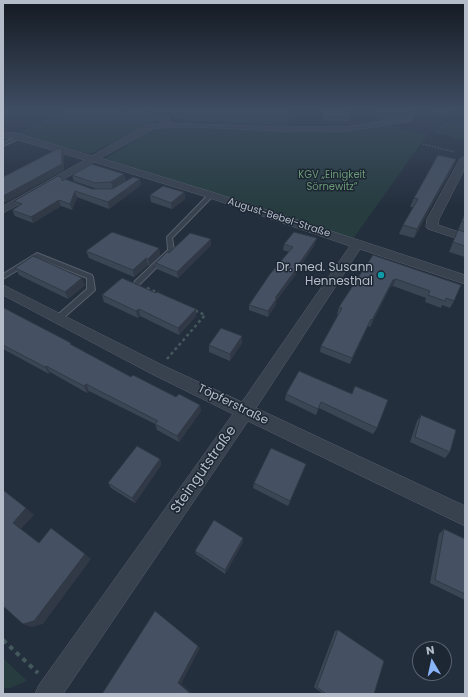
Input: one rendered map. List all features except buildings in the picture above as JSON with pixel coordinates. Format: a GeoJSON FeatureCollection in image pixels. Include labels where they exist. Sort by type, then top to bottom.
{"type":"FeatureCollection","features":[{"type":"Feature","properties":{"kind":"street","name":"August-Bebel-Straße"},"geometry":{"type":"LineString","coordinates":[[42,144],[93,159],[139,176],[211,195],[465,280]]}},
{"type":"Feature","properties":{"kind":"street"},"geometry":{"type":"LineString","coordinates":[[3,210],[61,180],[120,144]]}},
{"type":"Feature","properties":{"kind":"street"},"geometry":{"type":"LineString","coordinates":[[462,156],[433,219],[432,227],[465,238]]}},
{"type":"Feature","properties":{"kind":"street","name":"Steingutstraße"},"geometry":{"type":"LineString","coordinates":[[50,690],[245,412],[357,244]]}},
{"type":"Feature","properties":{"kind":"street","name":"Töpferstraße"},"geometry":{"type":"LineString","coordinates":[[3,289],[158,370],[465,516]]}},
{"type":"Feature","properties":{"kind":"lane"},"geometry":{"type":"LineString","coordinates":[[137,283],[171,250],[170,238],[211,195]]}},
{"type":"Feature","properties":{"kind":"lane"},"geometry":{"type":"LineString","coordinates":[[3,276],[37,255],[90,277],[92,290],[58,318]]}},
{"type":"Feature","properties":{"kind":"path"},"geometry":{"type":"LineString","coordinates":[[423,144],[462,156]]}},
{"type":"Feature","properties":{"kind":"path"},"geometry":{"type":"LineString","coordinates":[[137,283],[164,296]]}},
{"type":"Feature","properties":{"kind":"path"},"geometry":{"type":"LineString","coordinates":[[158,370],[205,315],[192,308]]}},
{"type":"Feature","properties":{"kind":"path"},"geometry":{"type":"LineString","coordinates":[[3,640],[50,690]]}},
{"type":"Feature","properties":{"kind":"green space"},"geometry":{"type":"Polygon","coordinates":[[[53,144],[110,144],[90,154],[53,144]]]}},
{"type":"Feature","properties":{"kind":"green space","name":"KGV „Einigkeit Sörnewitz“"},"geometry":{"type":"Polygon","coordinates":[[[130,144],[421,144],[353,239],[104,159],[130,144]]]}},
{"type":"Feature","properties":{"kind":"green space"},"geometry":{"type":"Polygon","coordinates":[[[3,658],[27,681],[10,688],[3,688],[3,658]]]}},
{"type":"Feature","properties":{"kind":"place","name":"Dr. med. Susann Hennesthal"},"geometry":{"type":"Point","coordinates":[381,275]}}]}
